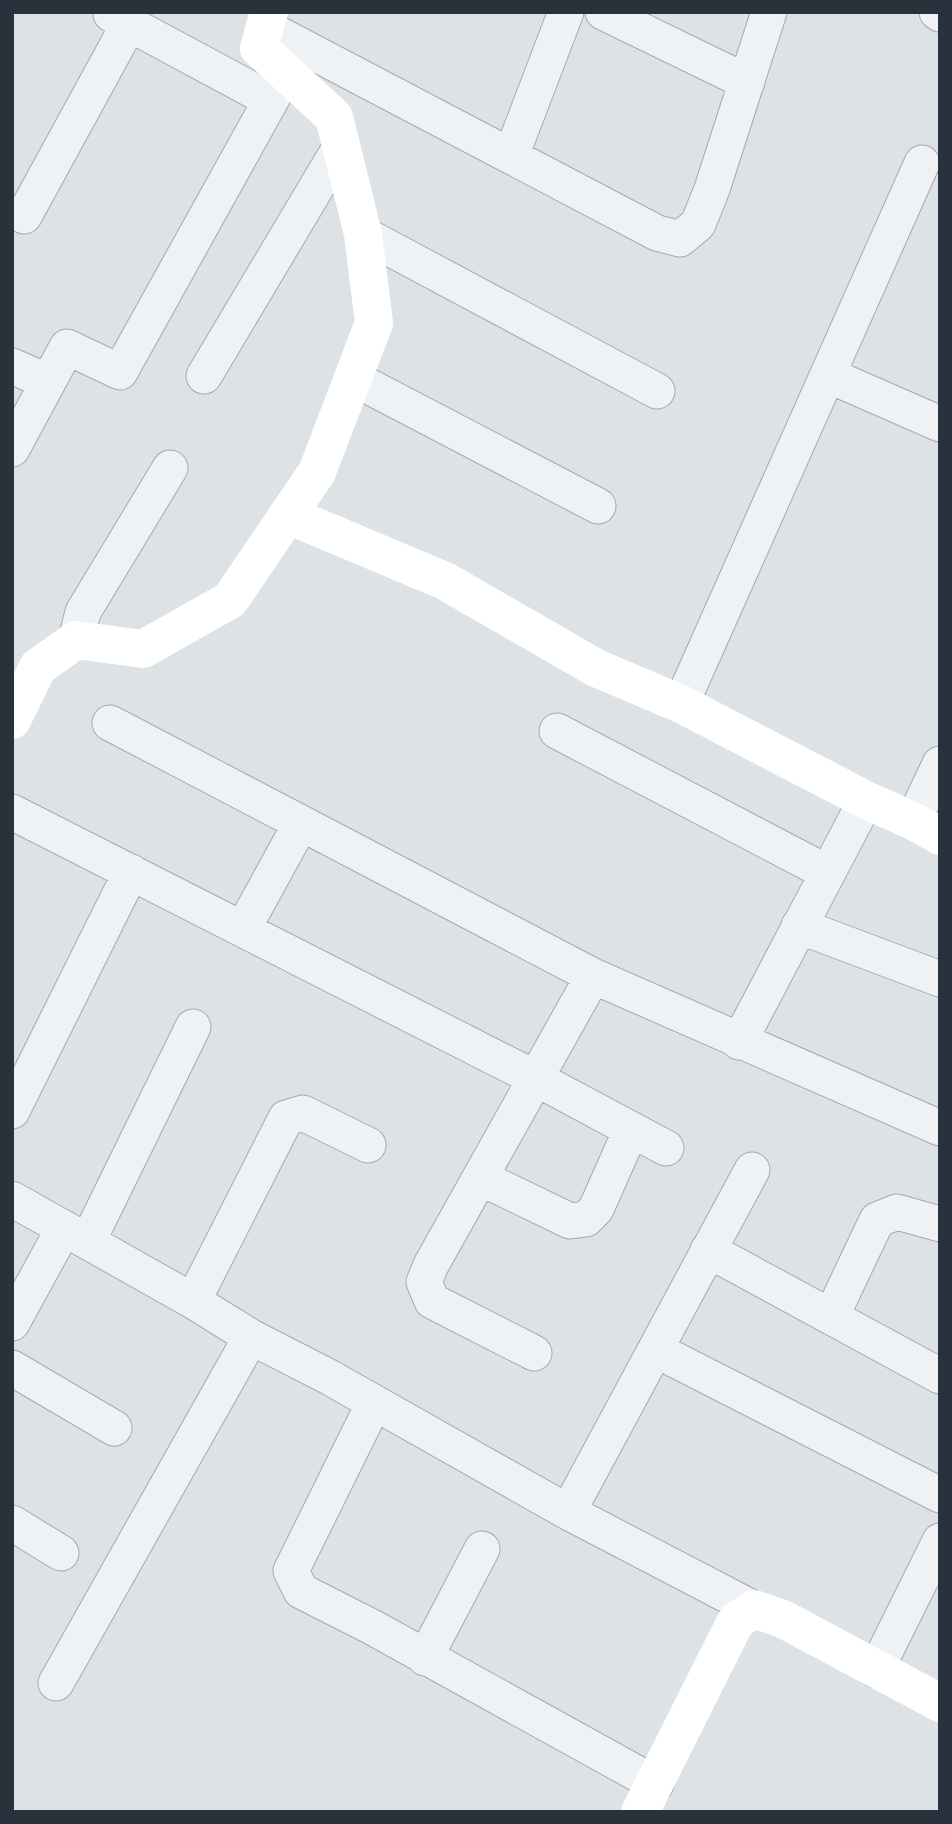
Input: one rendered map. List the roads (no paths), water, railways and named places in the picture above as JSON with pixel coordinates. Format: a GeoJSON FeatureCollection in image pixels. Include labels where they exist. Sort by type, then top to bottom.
{"type":"FeatureCollection","features":[{"type":"Feature","properties":{"kind":"street"},"geometry":{"type":"LineString","coordinates":[[511,156],[566,12]]}},
{"type":"Feature","properties":{"kind":"street"},"geometry":{"type":"LineString","coordinates":[[603,12],[747,82]]}},
{"type":"Feature","properties":{"kind":"street"},"geometry":{"type":"LineString","coordinates":[[279,86],[258,48],[267,20],[511,156],[657,233],[680,239],[698,224],[712,189],[769,12]]}},
{"type":"Feature","properties":{"kind":"street"},"geometry":{"type":"LineString","coordinates":[[24,216],[119,18],[279,86],[334,117],[363,234],[374,323],[317,472],[230,600],[143,649],[76,640]]}},
{"type":"Feature","properties":{"kind":"street"},"geometry":{"type":"LineString","coordinates":[[12,449],[67,347],[120,372],[279,86]]}},
{"type":"Feature","properties":{"kind":"street"},"geometry":{"type":"LineString","coordinates":[[204,376],[341,146]]}},
{"type":"Feature","properties":{"kind":"street"},"geometry":{"type":"LineString","coordinates":[[681,704],[922,163]]}},
{"type":"Feature","properties":{"kind":"street"},"geometry":{"type":"LineString","coordinates":[[363,234],[657,391]]}},
{"type":"Feature","properties":{"kind":"street"},"geometry":{"type":"LineString","coordinates":[[12,366],[48,382]]}},
{"type":"Feature","properties":{"kind":"street"},"geometry":{"type":"LineString","coordinates":[[828,375],[937,415]]}},
{"type":"Feature","properties":{"kind":"street"},"geometry":{"type":"LineString","coordinates":[[353,378],[598,506]]}},
{"type":"Feature","properties":{"kind":"street"},"geometry":{"type":"LineString","coordinates":[[12,720],[38,667],[76,640],[83,612],[170,468]]}},
{"type":"Feature","properties":{"kind":"street"},"geometry":{"type":"LineString","coordinates":[[288,515],[445,581],[596,667],[681,704],[927,829],[940,764]]}},
{"type":"Feature","properties":{"kind":"street"},"geometry":{"type":"LineString","coordinates":[[110,723],[593,976],[940,1128]]}},
{"type":"Feature","properties":{"kind":"street"},"geometry":{"type":"LineString","coordinates":[[557,731],[828,873]]}},
{"type":"Feature","properties":{"kind":"street"},"geometry":{"type":"LineString","coordinates":[[739,1041],[866,800]]}},
{"type":"Feature","properties":{"kind":"street"},"geometry":{"type":"LineString","coordinates":[[12,812],[537,1079],[666,1148]]}},
{"type":"Feature","properties":{"kind":"street"},"geometry":{"type":"LineString","coordinates":[[243,929],[301,822]]}},
{"type":"Feature","properties":{"kind":"street"},"geometry":{"type":"LineString","coordinates":[[12,1111],[131,872]]}},
{"type":"Feature","properties":{"kind":"street"},"geometry":{"type":"LineString","coordinates":[[799,926],[940,979]]}},
{"type":"Feature","properties":{"kind":"street"},"geometry":{"type":"LineString","coordinates":[[534,1353],[432,1301],[424,1282],[593,976]]}},
{"type":"Feature","properties":{"kind":"street"},"geometry":{"type":"LineString","coordinates":[[12,1323],[76,1235],[193,1027]]}},
{"type":"Feature","properties":{"kind":"street"},"geometry":{"type":"LineString","coordinates":[[193,1301],[286,1118],[303,1113],[368,1145]]}},
{"type":"Feature","properties":{"kind":"street"},"geometry":{"type":"LineString","coordinates":[[481,1178],[570,1221],[586,1219],[596,1209],[631,1130]]}},
{"type":"Feature","properties":{"kind":"street"},"geometry":{"type":"LineString","coordinates":[[568,1512],[752,1170]]}},
{"type":"Feature","properties":{"kind":"street"},"geometry":{"type":"LineString","coordinates":[[12,1199],[193,1301],[251,1337],[568,1512],[754,1609],[783,1619],[940,1703]]}},
{"type":"Feature","properties":{"kind":"street"},"geometry":{"type":"LineString","coordinates":[[831,1317],[877,1220],[897,1212],[940,1224]]}},
{"type":"Feature","properties":{"kind":"street"},"geometry":{"type":"LineString","coordinates":[[708,1250],[940,1376]]}},
{"type":"Feature","properties":{"kind":"street"},"geometry":{"type":"LineString","coordinates":[[56,1683],[251,1337]]}},
{"type":"Feature","properties":{"kind":"street"},"geometry":{"type":"LineString","coordinates":[[656,1350],[940,1495]]}},
{"type":"Feature","properties":{"kind":"street"},"geometry":{"type":"LineString","coordinates":[[12,1368],[114,1428]]}},
{"type":"Feature","properties":{"kind":"street"},"geometry":{"type":"LineString","coordinates":[[374,1403],[291,1570],[301,1591],[425,1658],[648,1798],[736,1621],[754,1609]]}},
{"type":"Feature","properties":{"kind":"street"},"geometry":{"type":"LineString","coordinates":[[12,1523],[61,1553]]}},
{"type":"Feature","properties":{"kind":"street"},"geometry":{"type":"LineString","coordinates":[[876,1670],[940,1541]]}},
{"type":"Feature","properties":{"kind":"street"},"geometry":{"type":"LineString","coordinates":[[425,1658],[482,1549]]}}]}
